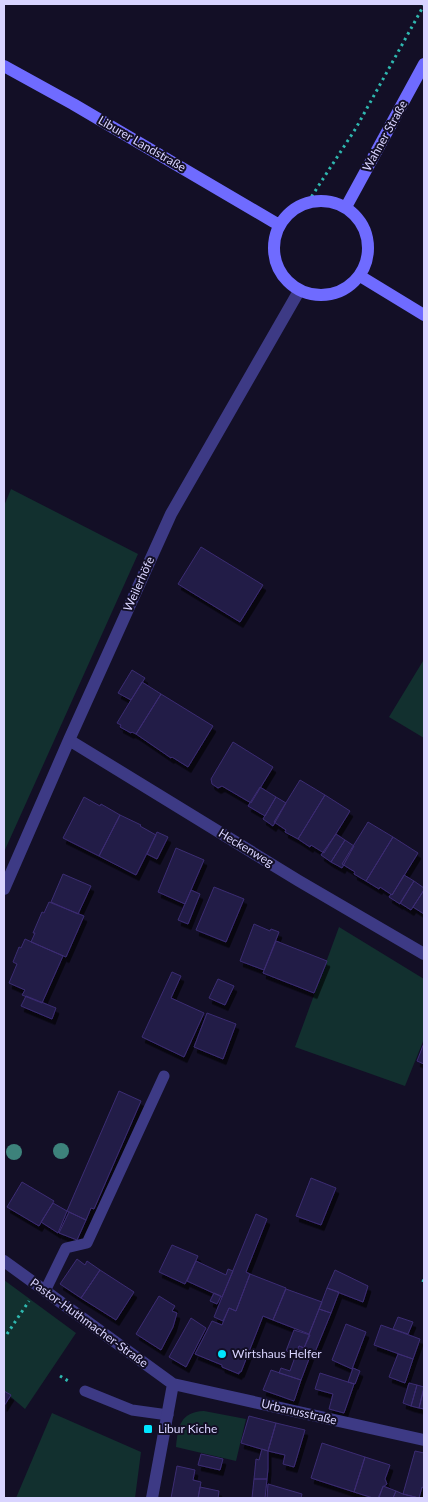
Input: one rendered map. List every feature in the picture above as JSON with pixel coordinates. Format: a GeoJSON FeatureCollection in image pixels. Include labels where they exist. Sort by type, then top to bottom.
{"type":"FeatureCollection","features":[{"type":"Feature","properties":{"kind":"street","name":"Wahner Straße"},"geometry":{"type":"LineString","coordinates":[[346,207],[424,64]]}},
{"type":"Feature","properties":{"kind":"street","name":"Liburer Landstraße"},"geometry":{"type":"LineString","coordinates":[[4,66],[279,225]]}},
{"type":"Feature","properties":{"kind":"street"},"geometry":{"type":"LineString","coordinates":[[328,201],[346,207],[363,226],[368,238],[366,264],[360,276],[348,288],[332,295],[315,296],[299,291],[284,279],[275,262],[273,244],[279,225],[291,210],[308,202],[328,201]]}},
{"type":"Feature","properties":{"kind":"street"},"geometry":{"type":"LineString","coordinates":[[360,276],[424,315]]}},
{"type":"Feature","properties":{"kind":"street","name":"Weilerhöfe"},"geometry":{"type":"LineString","coordinates":[[4,890],[171,514],[299,291]]}},
{"type":"Feature","properties":{"kind":"street","name":"Heckenweg"},"geometry":{"type":"LineString","coordinates":[[69,740],[299,881],[424,954]]}},
{"type":"Feature","properties":{"kind":"street","name":"Pastor-Huthmacher-Straße"},"geometry":{"type":"LineString","coordinates":[[4,1262],[173,1384]]}},
{"type":"Feature","properties":{"kind":"street"},"geometry":{"type":"LineString","coordinates":[[152,1498],[173,1384]]}},
{"type":"Feature","properties":{"kind":"street","name":"Urbanusstraße"},"geometry":{"type":"LineString","coordinates":[[173,1384],[424,1440]]}},
{"type":"Feature","properties":{"kind":"lane"},"geometry":{"type":"LineString","coordinates":[[42,1289],[66,1248],[87,1243],[164,1076]]}},
{"type":"Feature","properties":{"kind":"lane"},"geometry":{"type":"LineString","coordinates":[[85,1390],[132,1410],[168,1415]]}},
{"type":"Feature","properties":{"kind":"path"},"geometry":{"type":"LineString","coordinates":[[308,202],[356,128],[424,5]]}},
{"type":"Feature","properties":{"kind":"path"},"geometry":{"type":"LineString","coordinates":[[7,1334],[42,1289]]}},
{"type":"Feature","properties":{"kind":"green space"},"geometry":{"type":"Polygon","coordinates":[[[11,489],[138,554],[4,852],[4,506],[11,489]]]}},
{"type":"Feature","properties":{"kind":"green space"},"geometry":{"type":"Polygon","coordinates":[[[424,661],[424,738],[389,717],[424,661]]]}},
{"type":"Feature","properties":{"kind":"green space"},"geometry":{"type":"Polygon","coordinates":[[[339,927],[424,979],[424,1039],[405,1086],[295,1047],[339,927]]]}},
{"type":"Feature","properties":{"kind":"green space"},"geometry":{"type":"Polygon","coordinates":[[[4,1280],[76,1333],[25,1409],[4,1391],[4,1280]]]}},
{"type":"Feature","properties":{"kind":"green space"},"geometry":{"type":"Polygon","coordinates":[[[204,1411],[246,1419],[236,1461],[176,1447],[179,1427],[185,1418],[190,1414],[204,1411]]]}},
{"type":"Feature","properties":{"kind":"green space"},"geometry":{"type":"Polygon","coordinates":[[[52,1413],[141,1452],[135,1498],[16,1498],[52,1413]]]}},
{"type":"Feature","properties":{"kind":"building"},"geometry":{"type":"Polygon","coordinates":[[[201,547],[263,585],[240,622],[178,584],[201,547]]]}},
{"type":"Feature","properties":{"kind":"building"},"geometry":{"type":"Polygon","coordinates":[[[132,670],[145,678],[131,700],[118,693],[132,670]]]}},
{"type":"Feature","properties":{"kind":"building"},"geometry":{"type":"Polygon","coordinates":[[[142,682],[161,694],[136,734],[120,727],[121,725],[117,723],[142,682]]]}},
{"type":"Feature","properties":{"kind":"building"},"geometry":{"type":"Polygon","coordinates":[[[161,694],[213,726],[188,767],[171,758],[136,734],[161,694]]]}},
{"type":"Feature","properties":{"kind":"building"},"geometry":{"type":"Polygon","coordinates":[[[233,742],[273,767],[251,803],[222,786],[218,788],[212,784],[211,779],[233,742]]]}},
{"type":"Feature","properties":{"kind":"building"},"geometry":{"type":"Polygon","coordinates":[[[300,780],[325,795],[298,839],[285,832],[286,830],[274,822],[300,780]]]}},
{"type":"Feature","properties":{"kind":"building"},"geometry":{"type":"Polygon","coordinates":[[[260,787],[276,797],[265,816],[248,806],[260,787]]]}},
{"type":"Feature","properties":{"kind":"building"},"geometry":{"type":"Polygon","coordinates":[[[325,795],[350,811],[324,853],[298,839],[325,795]]]}},
{"type":"Feature","properties":{"kind":"building"},"geometry":{"type":"Polygon","coordinates":[[[84,797],[120,815],[99,856],[63,838],[84,797]]]}},
{"type":"Feature","properties":{"kind":"building"},"geometry":{"type":"Polygon","coordinates":[[[276,797],[286,803],[273,826],[263,819],[276,797]]]}},
{"type":"Feature","properties":{"kind":"building"},"geometry":{"type":"Polygon","coordinates":[[[120,815],[156,835],[136,875],[99,856],[120,815]]]}},
{"type":"Feature","properties":{"kind":"building"},"geometry":{"type":"Polygon","coordinates":[[[368,822],[393,837],[366,881],[342,864],[368,822]]]}},
{"type":"Feature","properties":{"kind":"building"},"geometry":{"type":"Polygon","coordinates":[[[157,832],[168,837],[157,859],[147,854],[157,832]]]}},
{"type":"Feature","properties":{"kind":"building"},"geometry":{"type":"Polygon","coordinates":[[[336,834],[345,840],[331,862],[321,855],[336,834]]]}},
{"type":"Feature","properties":{"kind":"building"},"geometry":{"type":"Polygon","coordinates":[[[393,837],[418,853],[392,895],[366,881],[393,837]]]}},
{"type":"Feature","properties":{"kind":"building"},"geometry":{"type":"Polygon","coordinates":[[[345,840],[354,846],[342,868],[331,862],[345,840]]]}},
{"type":"Feature","properties":{"kind":"building"},"geometry":{"type":"Polygon","coordinates":[[[176,848],[204,860],[185,904],[158,892],[176,848]]]}},
{"type":"Feature","properties":{"kind":"building"},"geometry":{"type":"Polygon","coordinates":[[[63,874],[91,886],[78,914],[51,902],[63,874]]]}},
{"type":"Feature","properties":{"kind":"building"},"geometry":{"type":"Polygon","coordinates":[[[404,875],[414,881],[400,904],[389,897],[404,875]]]}},
{"type":"Feature","properties":{"kind":"building"},"geometry":{"type":"Polygon","coordinates":[[[414,881],[424,890],[411,910],[400,903],[414,881]]]}},
{"type":"Feature","properties":{"kind":"building"},"geometry":{"type":"Polygon","coordinates":[[[214,887],[244,899],[226,942],[196,930],[214,887]]]}},
{"type":"Feature","properties":{"kind":"building"},"geometry":{"type":"Polygon","coordinates":[[[191,890],[200,894],[188,924],[178,920],[191,890]]]}},
{"type":"Feature","properties":{"kind":"building"},"geometry":{"type":"Polygon","coordinates":[[[424,890],[424,914],[413,907],[424,890]]]}},
{"type":"Feature","properties":{"kind":"building"},"geometry":{"type":"Polygon","coordinates":[[[49,902],[84,916],[66,957],[31,942],[42,912],[44,913],[49,902]]]}},
{"type":"Feature","properties":{"kind":"building"},"geometry":{"type":"Polygon","coordinates":[[[254,924],[270,931],[271,929],[279,932],[264,970],[240,961],[254,924]]]}},
{"type":"Feature","properties":{"kind":"building"},"geometry":{"type":"Polygon","coordinates":[[[25,939],[63,956],[42,1003],[22,995],[25,990],[9,983],[17,964],[13,962],[19,947],[21,948],[25,939]]]}},
{"type":"Feature","properties":{"kind":"building"},"geometry":{"type":"Polygon","coordinates":[[[276,941],[327,961],[314,993],[263,973],[276,941]]]}},
{"type":"Feature","properties":{"kind":"building"},"geometry":{"type":"Polygon","coordinates":[[[172,972],[181,976],[171,998],[204,1013],[184,1057],[142,1037],[172,972]]]}},
{"type":"Feature","properties":{"kind":"building"},"geometry":{"type":"Polygon","coordinates":[[[218,979],[234,986],[225,1005],[209,998],[218,979]]]}},
{"type":"Feature","properties":{"kind":"building"},"geometry":{"type":"Polygon","coordinates":[[[26,996],[56,1008],[52,1019],[21,1006],[26,996]]]}},
{"type":"Feature","properties":{"kind":"building"},"geometry":{"type":"Polygon","coordinates":[[[207,1013],[236,1024],[223,1059],[194,1047],[207,1013]]]}},
{"type":"Feature","properties":{"kind":"building"},"geometry":{"type":"Polygon","coordinates":[[[424,1043],[424,1064],[417,1061],[424,1043]]]}},
{"type":"Feature","properties":{"kind":"building"},"geometry":{"type":"Polygon","coordinates":[[[119,1091],[141,1101],[94,1209],[91,1208],[86,1220],[67,1211],[119,1091]]]}},
{"type":"Feature","properties":{"kind":"building"},"geometry":{"type":"Polygon","coordinates":[[[311,1178],[336,1188],[321,1225],[296,1216],[311,1178]]]}},
{"type":"Feature","properties":{"kind":"building"},"geometry":{"type":"Polygon","coordinates":[[[22,1182],[54,1201],[39,1226],[7,1207],[22,1182]]]}},
{"type":"Feature","properties":{"kind":"building"},"geometry":{"type":"Polygon","coordinates":[[[53,1203],[67,1211],[58,1233],[41,1222],[53,1203]]]}},
{"type":"Feature","properties":{"kind":"building"},"geometry":{"type":"Polygon","coordinates":[[[69,1212],[86,1220],[77,1240],[59,1233],[69,1212]]]}},
{"type":"Feature","properties":{"kind":"building"},"geometry":{"type":"Polygon","coordinates":[[[256,1214],[267,1219],[246,1272],[250,1274],[236,1311],[229,1308],[223,1321],[214,1317],[256,1214]]]}},
{"type":"Feature","properties":{"kind":"building"},"geometry":{"type":"Polygon","coordinates":[[[172,1245],[198,1256],[185,1284],[159,1272],[172,1245]]]}},
{"type":"Feature","properties":{"kind":"building"},"geometry":{"type":"Polygon","coordinates":[[[77,1259],[85,1265],[87,1261],[100,1270],[81,1298],[60,1284],[77,1259]]]}},
{"type":"Feature","properties":{"kind":"building"},"geometry":{"type":"Polygon","coordinates":[[[196,1261],[226,1275],[228,1269],[233,1271],[222,1297],[187,1281],[196,1261]]]}},
{"type":"Feature","properties":{"kind":"building"},"geometry":{"type":"Polygon","coordinates":[[[100,1270],[134,1292],[116,1320],[81,1298],[100,1270]]]}},
{"type":"Feature","properties":{"kind":"building"},"geometry":{"type":"Polygon","coordinates":[[[335,1270],[368,1286],[363,1302],[327,1288],[335,1270]]]}},
{"type":"Feature","properties":{"kind":"building"},"geometry":{"type":"Polygon","coordinates":[[[250,1274],[286,1288],[273,1320],[263,1316],[239,1374],[195,1354],[212,1321],[222,1325],[229,1308],[236,1311],[250,1274]]]}},
{"type":"Feature","properties":{"kind":"building"},"geometry":{"type":"Polygon","coordinates":[[[327,1288],[339,1292],[331,1313],[319,1309],[327,1288]]]}},
{"type":"Feature","properties":{"kind":"building"},"geometry":{"type":"Polygon","coordinates":[[[286,1289],[322,1302],[309,1334],[273,1320],[286,1289]]]}},
{"type":"Feature","properties":{"kind":"building"},"geometry":{"type":"Polygon","coordinates":[[[214,1293],[221,1296],[217,1304],[210,1301],[214,1293]]]}},
{"type":"Feature","properties":{"kind":"building"},"geometry":{"type":"Polygon","coordinates":[[[159,1296],[175,1306],[172,1311],[177,1313],[173,1327],[161,1350],[136,1334],[159,1296]]]}},
{"type":"Feature","properties":{"kind":"building"},"geometry":{"type":"Polygon","coordinates":[[[319,1309],[331,1313],[315,1352],[304,1348],[319,1309]]]}},
{"type":"Feature","properties":{"kind":"building"},"geometry":{"type":"Polygon","coordinates":[[[398,1317],[413,1322],[408,1334],[393,1329],[398,1317]]]}},
{"type":"Feature","properties":{"kind":"building"},"geometry":{"type":"Polygon","coordinates":[[[191,1318],[206,1328],[186,1367],[169,1357],[191,1318]]]}},
{"type":"Feature","properties":{"kind":"building"},"geometry":{"type":"Polygon","coordinates":[[[346,1324],[366,1332],[352,1369],[332,1360],[346,1324]]]}},
{"type":"Feature","properties":{"kind":"building"},"geometry":{"type":"Polygon","coordinates":[[[381,1325],[420,1339],[413,1359],[374,1345],[381,1325]]]}},
{"type":"Feature","properties":{"kind":"building"},"geometry":{"type":"Polygon","coordinates":[[[294,1330],[310,1335],[304,1348],[299,1346],[296,1353],[286,1351],[294,1330]]]}},
{"type":"Feature","properties":{"kind":"building"},"geometry":{"type":"Polygon","coordinates":[[[299,1346],[312,1351],[301,1380],[279,1373],[281,1368],[290,1371],[299,1346]]]}},
{"type":"Feature","properties":{"kind":"building"},"geometry":{"type":"Polygon","coordinates":[[[398,1354],[413,1359],[405,1383],[389,1377],[398,1354]]]}},
{"type":"Feature","properties":{"kind":"building"},"geometry":{"type":"Polygon","coordinates":[[[353,1368],[360,1371],[355,1384],[348,1382],[353,1368]]]}},
{"type":"Feature","properties":{"kind":"building"},"geometry":{"type":"Polygon","coordinates":[[[271,1370],[301,1380],[294,1401],[263,1390],[271,1370]]]}},
{"type":"Feature","properties":{"kind":"building"},"geometry":{"type":"Polygon","coordinates":[[[320,1373],[354,1384],[344,1413],[329,1409],[333,1394],[315,1389],[320,1373]]]}},
{"type":"Feature","properties":{"kind":"building"},"geometry":{"type":"Polygon","coordinates":[[[409,1383],[417,1385],[411,1406],[403,1403],[409,1383]]]}},
{"type":"Feature","properties":{"kind":"building"},"geometry":{"type":"Polygon","coordinates":[[[417,1385],[424,1387],[419,1408],[411,1406],[417,1385]]]}},
{"type":"Feature","properties":{"kind":"building"},"geometry":{"type":"Polygon","coordinates":[[[424,1388],[424,1409],[419,1408],[424,1388]]]}},
{"type":"Feature","properties":{"kind":"building"},"geometry":{"type":"Polygon","coordinates":[[[4,1391],[11,1395],[4,1406],[4,1391]]]}},
{"type":"Feature","properties":{"kind":"building"},"geometry":{"type":"Polygon","coordinates":[[[249,1416],[276,1423],[268,1451],[241,1443],[249,1416]]]}},
{"type":"Feature","properties":{"kind":"building"},"geometry":{"type":"Polygon","coordinates":[[[276,1423],[305,1430],[294,1467],[283,1464],[285,1455],[268,1451],[276,1423]]]}},
{"type":"Feature","properties":{"kind":"building"},"geometry":{"type":"Polygon","coordinates":[[[322,1443],[365,1457],[354,1492],[311,1478],[322,1443]]]}},
{"type":"Feature","properties":{"kind":"building"},"geometry":{"type":"Polygon","coordinates":[[[262,1449],[268,1451],[267,1479],[254,1479],[256,1459],[259,1460],[262,1449]]]}},
{"type":"Feature","properties":{"kind":"building"},"geometry":{"type":"Polygon","coordinates":[[[415,1451],[424,1453],[424,1488],[422,1487],[419,1498],[403,1494],[415,1451]]]}},
{"type":"Feature","properties":{"kind":"building"},"geometry":{"type":"Polygon","coordinates":[[[201,1454],[223,1459],[220,1470],[198,1465],[201,1454]]]}},
{"type":"Feature","properties":{"kind":"building"},"geometry":{"type":"Polygon","coordinates":[[[365,1457],[390,1465],[385,1479],[387,1484],[383,1487],[378,1498],[354,1492],[365,1457]]]}},
{"type":"Feature","properties":{"kind":"building"},"geometry":{"type":"Polygon","coordinates":[[[177,1466],[195,1470],[193,1480],[201,1482],[198,1498],[171,1498],[177,1466]]]}},
{"type":"Feature","properties":{"kind":"building"},"geometry":{"type":"Polygon","coordinates":[[[254,1479],[267,1479],[265,1498],[252,1498],[254,1479]]]}},
{"type":"Feature","properties":{"kind":"building"},"geometry":{"type":"Polygon","coordinates":[[[268,1484],[302,1494],[301,1498],[267,1498],[268,1484]]]}},
{"type":"Feature","properties":{"kind":"building"},"geometry":{"type":"Polygon","coordinates":[[[383,1486],[396,1491],[393,1498],[379,1498],[383,1486]]]}},
{"type":"Feature","properties":{"kind":"building"},"geometry":{"type":"Polygon","coordinates":[[[200,1487],[219,1491],[218,1498],[198,1498],[200,1487]]]}},
{"type":"Feature","properties":{"kind":"building"},"geometry":{"type":"Polygon","coordinates":[[[396,1491],[403,1494],[419,1498],[393,1498],[396,1491]]]}},
{"type":"Feature","properties":{"kind":"place","name":"Wirtshaus Helfer"},"geometry":{"type":"Point","coordinates":[222,1354]}},
{"type":"Feature","properties":{"kind":"place","name":"Libur Kiche"},"geometry":{"type":"Point","coordinates":[148,1429]}}]}
